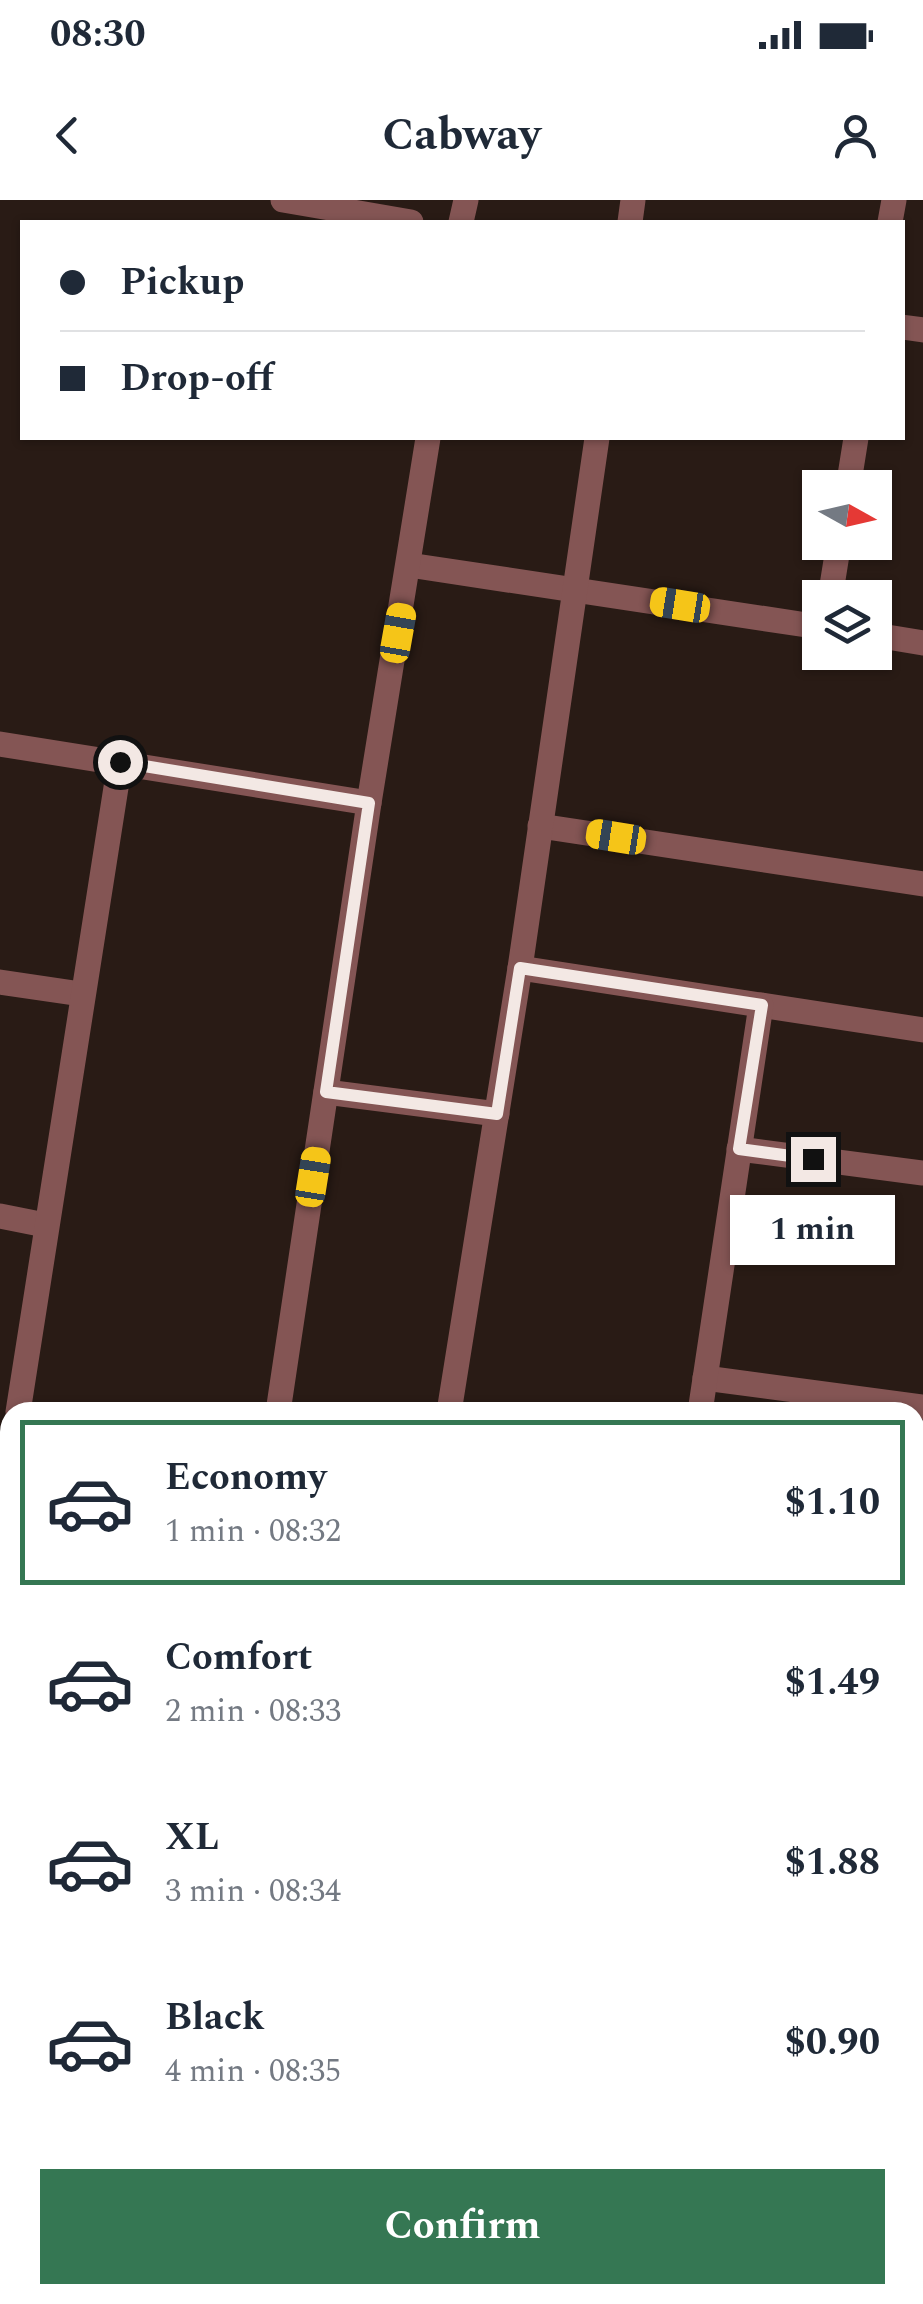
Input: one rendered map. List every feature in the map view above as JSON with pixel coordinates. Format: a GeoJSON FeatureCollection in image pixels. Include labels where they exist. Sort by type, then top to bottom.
{"type":"FeatureCollection","features":[{"type":"Feature","properties":{"kind":"street"},"geometry":{"type":"LineString","coordinates":[[282,200],[399,220]]}},
{"type":"Feature","properties":{"kind":"street"},"geometry":{"type":"LineString","coordinates":[[280,1402],[428,440]]}},
{"type":"Feature","properties":{"kind":"street"},"geometry":{"type":"LineString","coordinates":[[451,1402],[520,968],[597,440]]}},
{"type":"Feature","properties":{"kind":"street"},"geometry":{"type":"LineString","coordinates":[[851,470],[856,440]]}},
{"type":"Feature","properties":{"kind":"street"},"geometry":{"type":"LineString","coordinates":[[409,565],[802,623]]}},
{"type":"Feature","properties":{"kind":"street"},"geometry":{"type":"LineString","coordinates":[[892,638],[923,643]]}},
{"type":"Feature","properties":{"kind":"street"},"geometry":{"type":"LineString","coordinates":[[0,744],[369,803]]}},
{"type":"Feature","properties":{"kind":"street"},"geometry":{"type":"LineString","coordinates":[[19,1402],[120,762]]}},
{"type":"Feature","properties":{"kind":"street"},"geometry":{"type":"LineString","coordinates":[[540,826],[923,884]]}},
{"type":"Feature","properties":{"kind":"street"},"geometry":{"type":"LineString","coordinates":[[520,968],[923,1030]]}},
{"type":"Feature","properties":{"kind":"street"},"geometry":{"type":"LineString","coordinates":[[0,982],[81,994]]}},
{"type":"Feature","properties":{"kind":"street"},"geometry":{"type":"LineString","coordinates":[[701,1402],[762,1005]]}},
{"type":"Feature","properties":{"kind":"street"},"geometry":{"type":"LineString","coordinates":[[326,1092],[497,1114]]}},
{"type":"Feature","properties":{"kind":"street"},"geometry":{"type":"LineString","coordinates":[[739,1149],[923,1173]]}},
{"type":"Feature","properties":{"kind":"street"},"geometry":{"type":"LineString","coordinates":[[0,1216],[45,1224]]}},
{"type":"Feature","properties":{"kind":"street"},"geometry":{"type":"LineString","coordinates":[[705,1378],[885,1402]]}},
{"type":"Feature","properties":{"kind":"route"},"geometry":{"type":"LineString","coordinates":[[120,762],[369,803],[326,1092],[497,1114],[520,968],[762,1005],[739,1149],[813,1159]]}}]}
